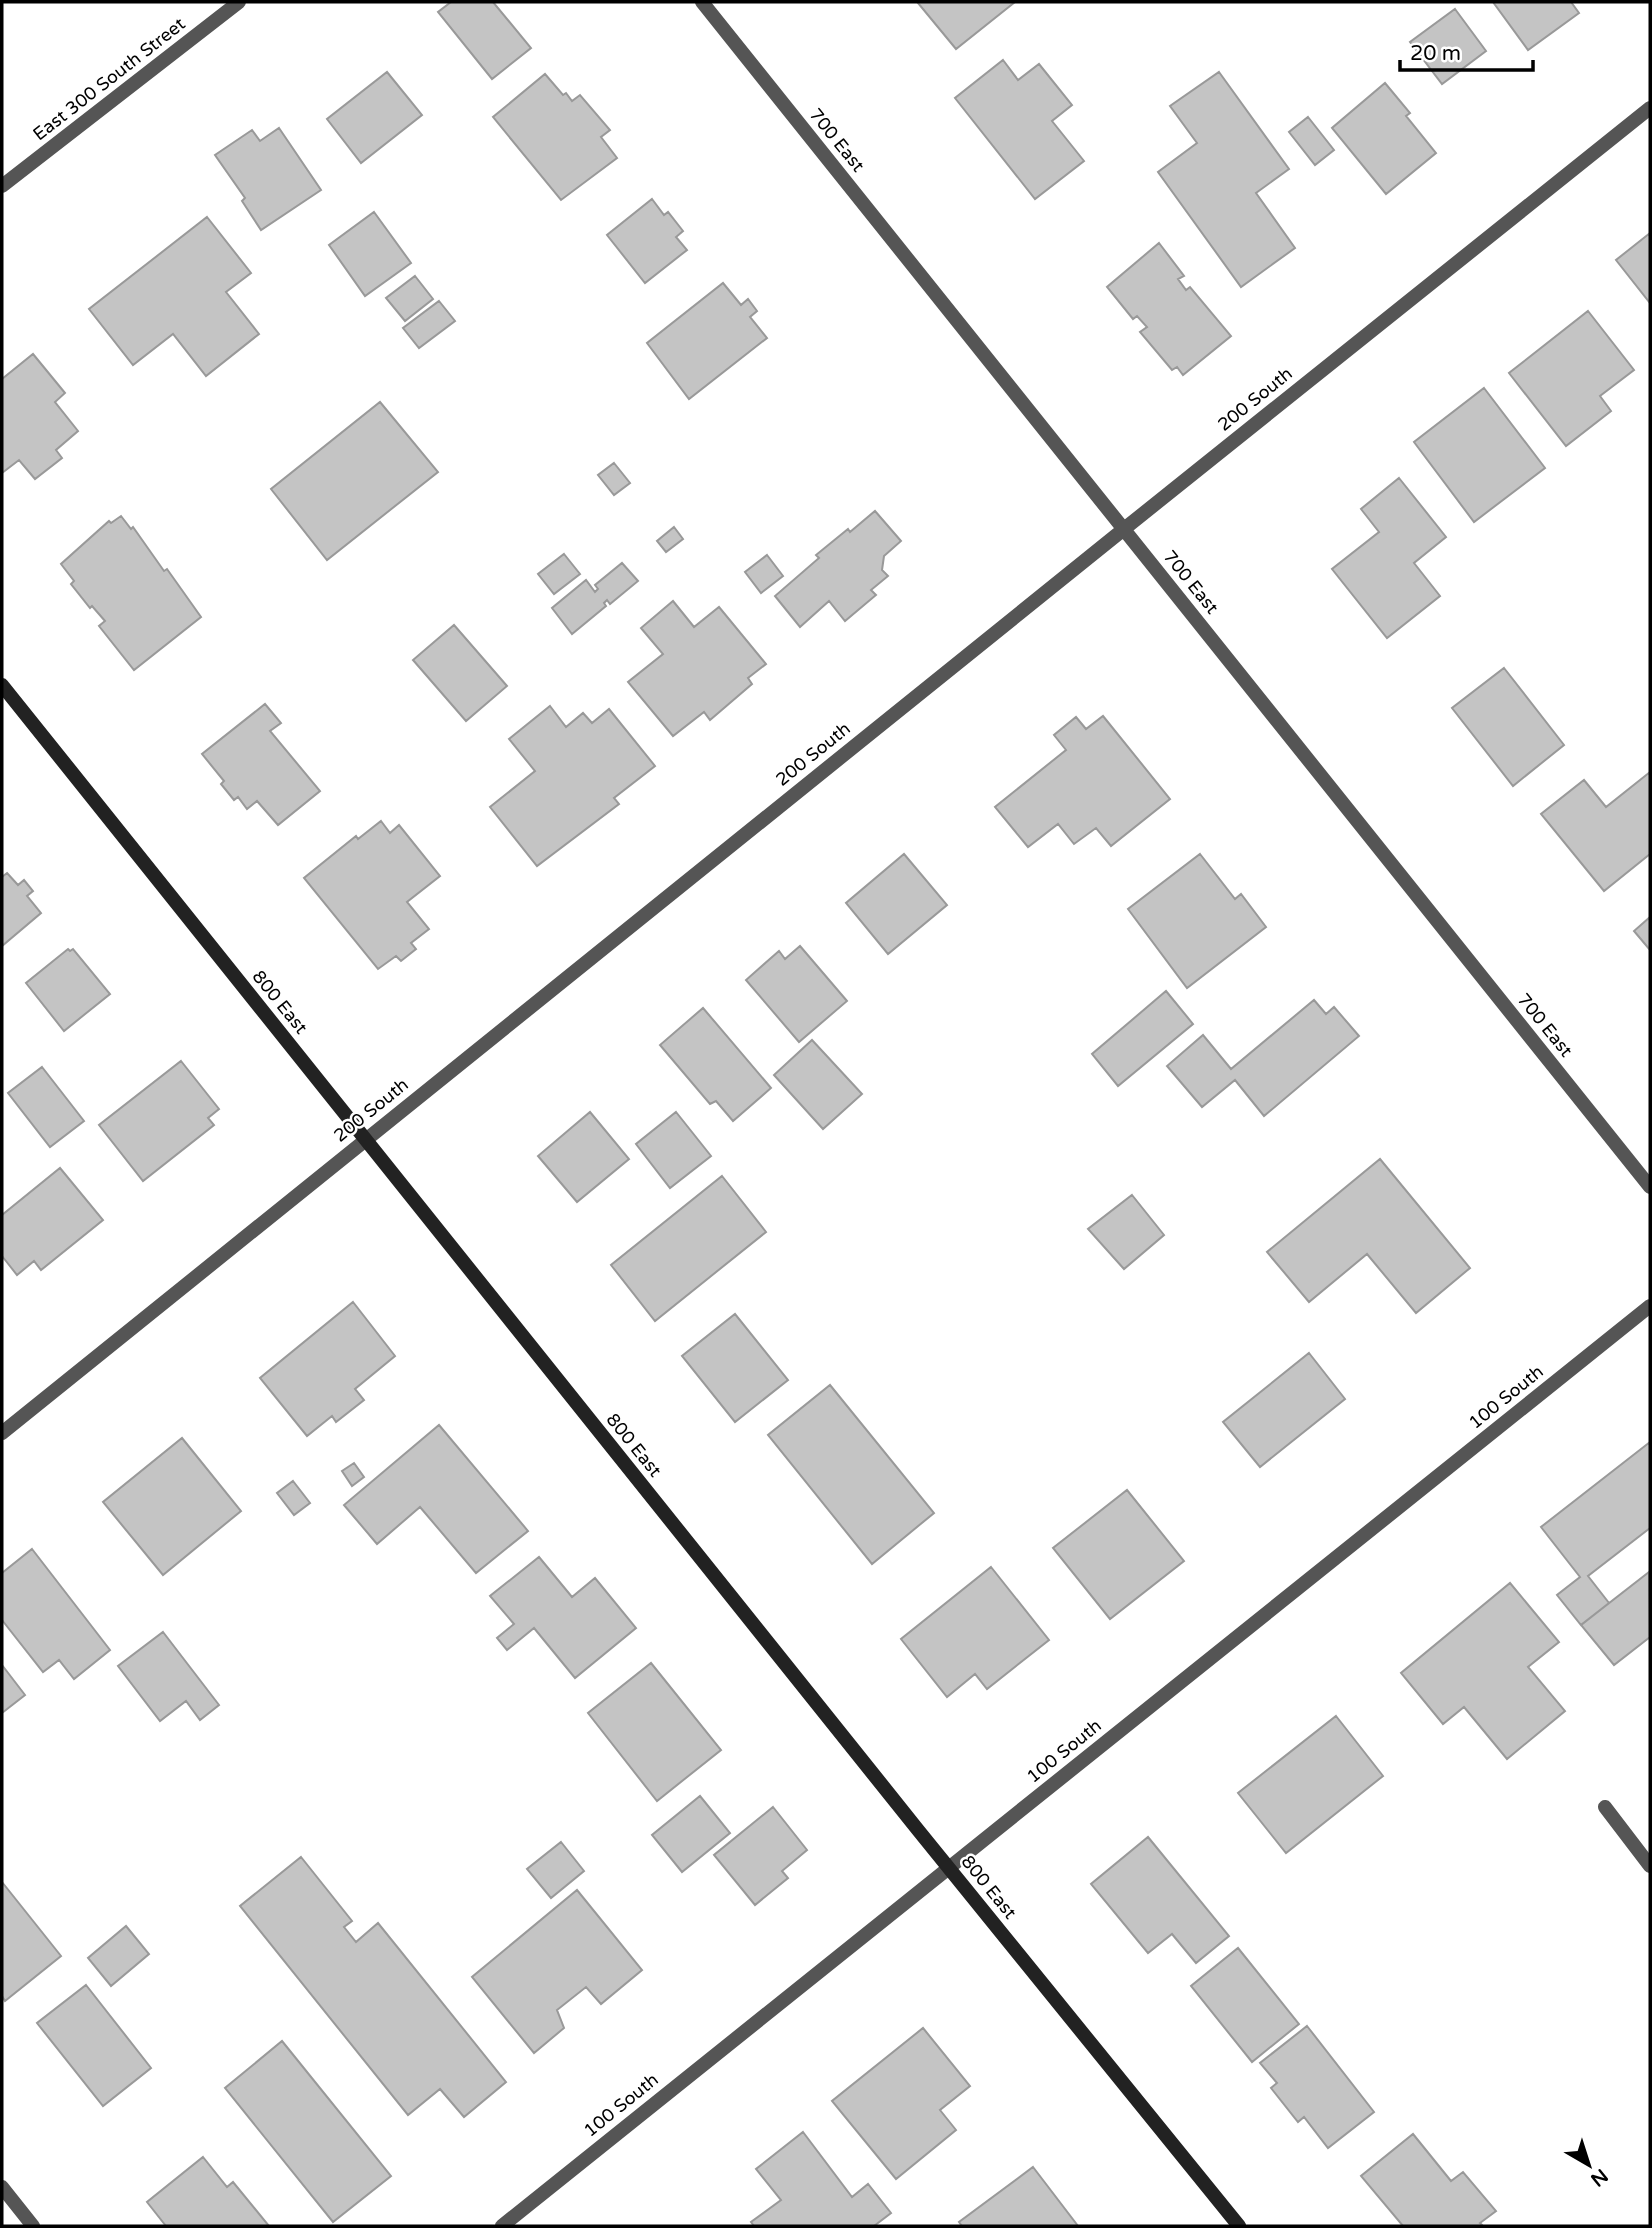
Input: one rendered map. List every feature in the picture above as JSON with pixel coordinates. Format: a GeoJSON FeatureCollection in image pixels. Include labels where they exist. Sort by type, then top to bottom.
{"type":"FeatureCollection","features":[{"type":"Feature","properties":{"kind":"street","name":"East 300 South Street"},"geometry":{"type":"LineString","coordinates":[[2,186],[239,2]]}},
{"type":"Feature","properties":{"kind":"street","name":"700 East"},"geometry":{"type":"LineString","coordinates":[[702,2],[1650,1187]]}},
{"type":"Feature","properties":{"kind":"street","name":"200 South"},"geometry":{"type":"LineString","coordinates":[[2,1433],[1650,108]]}},
{"type":"Feature","properties":{"kind":"street","name":"800 East"},"geometry":{"type":"LineString","coordinates":[[2,685],[1239,2226]]}},
{"type":"Feature","properties":{"kind":"street","name":"100 South"},"geometry":{"type":"LineString","coordinates":[[502,2226],[1650,1306]]}},
{"type":"Feature","properties":{"kind":"street"},"geometry":{"type":"LineString","coordinates":[[1605,1807],[1650,1866]]}},
{"type":"Feature","properties":{"kind":"street"},"geometry":{"type":"LineString","coordinates":[[2,2187],[33,2226]]}},
{"type":"Feature","properties":{"kind":"building"},"geometry":{"type":"Polygon","coordinates":[[[451,2],[493,2],[531,48],[492,79],[438,12],[451,2]]]}},
{"type":"Feature","properties":{"kind":"building"},"geometry":{"type":"Polygon","coordinates":[[[919,2],[1015,2],[956,49],[919,2]]]}},
{"type":"Feature","properties":{"kind":"building"},"geometry":{"type":"Polygon","coordinates":[[[1493,2],[1571,2],[1579,13],[1528,50],[1493,2]]]}},
{"type":"Feature","properties":{"kind":"building"},"geometry":{"type":"Polygon","coordinates":[[[1455,9],[1486,51],[1442,84],[1410,42],[1455,9]]]}},
{"type":"Feature","properties":{"kind":"building"},"geometry":{"type":"Polygon","coordinates":[[[1003,60],[1018,80],[1039,64],[1072,105],[1052,121],[1084,161],[1035,199],[955,98],[1003,60]]]}},
{"type":"Feature","properties":{"kind":"building"},"geometry":{"type":"Polygon","coordinates":[[[387,72],[422,115],[361,163],[327,119],[387,72]]]}},
{"type":"Feature","properties":{"kind":"building"},"geometry":{"type":"Polygon","coordinates":[[[1219,72],[1289,169],[1256,193],[1295,248],[1241,287],[1158,172],[1197,143],[1170,106],[1219,72]]]}},
{"type":"Feature","properties":{"kind":"building"},"geometry":{"type":"Polygon","coordinates":[[[545,74],[563,95],[566,93],[572,101],[580,95],[610,130],[601,137],[617,158],[561,200],[493,117],[545,74]]]}},
{"type":"Feature","properties":{"kind":"building"},"geometry":{"type":"Polygon","coordinates":[[[1385,83],[1410,113],[1406,116],[1436,153],[1386,194],[1332,128],[1385,83]]]}},
{"type":"Feature","properties":{"kind":"building"},"geometry":{"type":"Polygon","coordinates":[[[1308,117],[1334,150],[1315,165],[1289,132],[1308,117]]]}},
{"type":"Feature","properties":{"kind":"building"},"geometry":{"type":"Polygon","coordinates":[[[279,128],[321,190],[261,230],[242,201],[245,198],[215,155],[252,130],[260,141],[279,128]]]}},
{"type":"Feature","properties":{"kind":"building"},"geometry":{"type":"Polygon","coordinates":[[[652,199],[664,215],[668,212],[683,231],[676,237],[687,250],[645,283],[607,235],[652,199]]]}},
{"type":"Feature","properties":{"kind":"building"},"geometry":{"type":"Polygon","coordinates":[[[374,212],[411,263],[365,296],[329,245],[374,212]]]}},
{"type":"Feature","properties":{"kind":"building"},"geometry":{"type":"Polygon","coordinates":[[[207,217],[251,273],[226,292],[259,334],[206,376],[173,334],[133,365],[89,309],[207,217]]]}},
{"type":"Feature","properties":{"kind":"building"},"geometry":{"type":"Polygon","coordinates":[[[1650,233],[1650,303],[1616,260],[1650,233]]]}},
{"type":"Feature","properties":{"kind":"building"},"geometry":{"type":"Polygon","coordinates":[[[1159,243],[1184,276],[1178,279],[1186,290],[1190,287],[1231,336],[1183,375],[1177,367],[1172,370],[1140,332],[1147,327],[1137,316],[1133,319],[1107,287],[1159,243]]]}},
{"type":"Feature","properties":{"kind":"building"},"geometry":{"type":"Polygon","coordinates":[[[415,276],[433,299],[405,321],[386,298],[415,276]]]}},
{"type":"Feature","properties":{"kind":"building"},"geometry":{"type":"Polygon","coordinates":[[[723,283],[741,305],[748,299],[757,311],[750,317],[767,338],[689,399],[647,343],[723,283]]]}},
{"type":"Feature","properties":{"kind":"building"},"geometry":{"type":"Polygon","coordinates":[[[439,301],[455,321],[419,348],[403,328],[439,301]]]}},
{"type":"Feature","properties":{"kind":"building"},"geometry":{"type":"Polygon","coordinates":[[[1588,311],[1634,370],[1600,396],[1611,411],[1566,446],[1509,373],[1588,311]]]}},
{"type":"Feature","properties":{"kind":"building"},"geometry":{"type":"Polygon","coordinates":[[[33,354],[65,393],[55,402],[78,431],[56,450],[62,458],[35,479],[19,460],[2,473],[2,379],[33,354]]]}},
{"type":"Feature","properties":{"kind":"building"},"geometry":{"type":"Polygon","coordinates":[[[1484,388],[1545,468],[1474,522],[1414,442],[1484,388]]]}},
{"type":"Feature","properties":{"kind":"building"},"geometry":{"type":"Polygon","coordinates":[[[380,402],[438,472],[327,560],[271,489],[380,402]]]}},
{"type":"Feature","properties":{"kind":"building"},"geometry":{"type":"Polygon","coordinates":[[[614,463],[630,483],[614,495],[598,475],[614,463]]]}},
{"type":"Feature","properties":{"kind":"building"},"geometry":{"type":"Polygon","coordinates":[[[1399,478],[1446,537],[1414,563],[1440,596],[1387,638],[1332,569],[1379,532],[1361,509],[1399,478]]]}},
{"type":"Feature","properties":{"kind":"building"},"geometry":{"type":"Polygon","coordinates":[[[875,511],[901,541],[884,556],[882,570],[888,576],[871,590],[876,595],[845,621],[829,601],[800,627],[775,596],[819,558],[816,555],[875,511]]]}},
{"type":"Feature","properties":{"kind":"building"},"geometry":{"type":"Polygon","coordinates":[[[121,516],[131,529],[133,527],[164,571],[167,569],[201,617],[134,670],[99,626],[105,621],[92,606],[90,608],[71,584],[74,581],[61,564],[109,521],[111,523],[121,516]]]}},
{"type":"Feature","properties":{"kind":"building"},"geometry":{"type":"Polygon","coordinates":[[[674,527],[683,539],[666,552],[657,541],[674,527]]]}},
{"type":"Feature","properties":{"kind":"building"},"geometry":{"type":"Polygon","coordinates":[[[564,554],[580,574],[554,594],[538,574],[564,554]]]}},
{"type":"Feature","properties":{"kind":"building"},"geometry":{"type":"Polygon","coordinates":[[[767,555],[783,576],[761,593],[745,572],[767,555]]]}},
{"type":"Feature","properties":{"kind":"building"},"geometry":{"type":"Polygon","coordinates":[[[622,563],[638,581],[610,604],[607,600],[604,603],[606,606],[572,634],[552,608],[586,580],[595,592],[598,589],[595,585],[622,563]]]}},
{"type":"Feature","properties":{"kind":"building"},"geometry":{"type":"Polygon","coordinates":[[[673,601],[694,627],[719,607],[766,664],[748,678],[752,684],[710,720],[704,712],[673,736],[628,682],[663,654],[641,628],[673,601]]]}},
{"type":"Feature","properties":{"kind":"building"},"geometry":{"type":"Polygon","coordinates":[[[454,625],[507,686],[466,721],[413,660],[454,625]]]}},
{"type":"Feature","properties":{"kind":"building"},"geometry":{"type":"Polygon","coordinates":[[[1504,668],[1564,745],[1513,786],[1452,708],[1504,668]]]}},
{"type":"Feature","properties":{"kind":"building"},"geometry":{"type":"Polygon","coordinates":[[[265,704],[281,723],[270,731],[320,791],[278,825],[257,801],[247,809],[238,797],[234,800],[221,784],[224,781],[202,754],[265,704]]]}},
{"type":"Feature","properties":{"kind":"building"},"geometry":{"type":"Polygon","coordinates":[[[550,706],[566,727],[583,713],[592,723],[609,709],[655,766],[614,798],[619,804],[537,866],[490,807],[535,771],[509,739],[550,706]]]}},
{"type":"Feature","properties":{"kind":"building"},"geometry":{"type":"Polygon","coordinates":[[[1103,716],[1170,799],[1111,846],[1096,828],[1074,844],[1058,824],[1028,847],[995,807],[1066,750],[1054,735],[1076,717],[1086,729],[1103,716]]]}},
{"type":"Feature","properties":{"kind":"building"},"geometry":{"type":"Polygon","coordinates":[[[1650,772],[1650,854],[1604,891],[1541,814],[1584,780],[1606,807],[1650,772]]]}},
{"type":"Feature","properties":{"kind":"building"},"geometry":{"type":"Polygon","coordinates":[[[381,821],[390,833],[399,825],[440,876],[407,902],[429,929],[411,943],[416,949],[401,961],[396,956],[378,969],[304,878],[356,836],[358,839],[381,821]]]}},
{"type":"Feature","properties":{"kind":"building"},"geometry":{"type":"Polygon","coordinates":[[[904,854],[947,905],[888,954],[846,903],[904,854]]]}},
{"type":"Feature","properties":{"kind":"building"},"geometry":{"type":"Polygon","coordinates":[[[1200,854],[1235,899],[1241,894],[1266,927],[1187,988],[1128,909],[1200,854]]]}},
{"type":"Feature","properties":{"kind":"building"},"geometry":{"type":"Polygon","coordinates":[[[7,873],[18,885],[24,880],[33,891],[27,896],[41,913],[2,946],[2,877],[7,873]]]}},
{"type":"Feature","properties":{"kind":"building"},"geometry":{"type":"Polygon","coordinates":[[[1650,917],[1650,950],[1634,931],[1650,917]]]}},
{"type":"Feature","properties":{"kind":"building"},"geometry":{"type":"Polygon","coordinates":[[[800,946],[847,1001],[799,1042],[746,980],[779,951],[785,959],[800,946]]]}},
{"type":"Feature","properties":{"kind":"building"},"geometry":{"type":"Polygon","coordinates":[[[68,949],[73,949],[110,994],[64,1031],[26,983],[68,949]]]}},
{"type":"Feature","properties":{"kind":"building"},"geometry":{"type":"Polygon","coordinates":[[[1166,991],[1193,1024],[1118,1086],[1092,1054],[1166,991]]]}},
{"type":"Feature","properties":{"kind":"building"},"geometry":{"type":"Polygon","coordinates":[[[1314,1000],[1326,1014],[1334,1007],[1359,1036],[1264,1116],[1235,1080],[1202,1107],[1167,1066],[1203,1035],[1231,1069],[1314,1000]]]}},
{"type":"Feature","properties":{"kind":"building"},"geometry":{"type":"Polygon","coordinates":[[[703,1008],[771,1088],[733,1121],[716,1101],[710,1104],[660,1045],[703,1008]]]}},
{"type":"Feature","properties":{"kind":"building"},"geometry":{"type":"Polygon","coordinates":[[[812,1040],[862,1094],[823,1129],[774,1075],[812,1040]]]}},
{"type":"Feature","properties":{"kind":"building"},"geometry":{"type":"Polygon","coordinates":[[[181,1061],[219,1109],[208,1118],[214,1125],[143,1181],[99,1125],[181,1061]]]}},
{"type":"Feature","properties":{"kind":"building"},"geometry":{"type":"Polygon","coordinates":[[[42,1067],[84,1121],[50,1147],[8,1093],[42,1067]]]}},
{"type":"Feature","properties":{"kind":"building"},"geometry":{"type":"Polygon","coordinates":[[[590,1112],[629,1159],[577,1202],[538,1156],[590,1112]]]}},
{"type":"Feature","properties":{"kind":"building"},"geometry":{"type":"Polygon","coordinates":[[[676,1112],[711,1156],[670,1188],[636,1144],[676,1112]]]}},
{"type":"Feature","properties":{"kind":"building"},"geometry":{"type":"Polygon","coordinates":[[[1380,1159],[1470,1268],[1416,1313],[1367,1254],[1309,1302],[1267,1252],[1380,1159]]]}},
{"type":"Feature","properties":{"kind":"building"},"geometry":{"type":"Polygon","coordinates":[[[60,1168],[103,1220],[41,1270],[34,1261],[17,1275],[2,1256],[2,1215],[60,1168]]]}},
{"type":"Feature","properties":{"kind":"building"},"geometry":{"type":"Polygon","coordinates":[[[722,1176],[766,1232],[655,1321],[611,1265],[722,1176]]]}},
{"type":"Feature","properties":{"kind":"building"},"geometry":{"type":"Polygon","coordinates":[[[1132,1195],[1164,1235],[1124,1269],[1088,1229],[1132,1195]]]}},
{"type":"Feature","properties":{"kind":"building"},"geometry":{"type":"Polygon","coordinates":[[[353,1302],[395,1356],[355,1389],[364,1400],[336,1422],[332,1416],[307,1436],[260,1378],[353,1302]]]}},
{"type":"Feature","properties":{"kind":"building"},"geometry":{"type":"Polygon","coordinates":[[[735,1314],[788,1380],[735,1422],[682,1356],[735,1314]]]}},
{"type":"Feature","properties":{"kind":"building"},"geometry":{"type":"Polygon","coordinates":[[[1309,1353],[1345,1399],[1260,1467],[1223,1422],[1309,1353]]]}},
{"type":"Feature","properties":{"kind":"building"},"geometry":{"type":"Polygon","coordinates":[[[830,1385],[934,1513],[872,1564],[768,1435],[830,1385]]]}},
{"type":"Feature","properties":{"kind":"building"},"geometry":{"type":"Polygon","coordinates":[[[439,1425],[528,1531],[476,1573],[420,1507],[377,1544],[344,1505],[439,1425]]]}},
{"type":"Feature","properties":{"kind":"building"},"geometry":{"type":"Polygon","coordinates":[[[182,1438],[241,1511],[163,1575],[103,1502],[182,1438]]]}},
{"type":"Feature","properties":{"kind":"building"},"geometry":{"type":"Polygon","coordinates":[[[1650,1442],[1650,1528],[1588,1576],[1609,1603],[1581,1625],[1557,1595],[1580,1577],[1541,1527],[1650,1442]]]}},
{"type":"Feature","properties":{"kind":"building"},"geometry":{"type":"Polygon","coordinates":[[[354,1463],[364,1477],[352,1486],[342,1471],[354,1463]]]}},
{"type":"Feature","properties":{"kind":"building"},"geometry":{"type":"Polygon","coordinates":[[[293,1481],[310,1503],[294,1515],[277,1493],[293,1481]]]}},
{"type":"Feature","properties":{"kind":"building"},"geometry":{"type":"Polygon","coordinates":[[[1127,1490],[1184,1561],[1110,1619],[1053,1548],[1127,1490]]]}},
{"type":"Feature","properties":{"kind":"building"},"geometry":{"type":"Polygon","coordinates":[[[32,1549],[110,1650],[74,1679],[59,1660],[43,1672],[2,1620],[2,1573],[32,1549]]]}},
{"type":"Feature","properties":{"kind":"building"},"geometry":{"type":"Polygon","coordinates":[[[539,1557],[572,1597],[595,1578],[636,1628],[575,1678],[534,1628],[507,1650],[497,1638],[514,1624],[490,1596],[539,1557]]]}},
{"type":"Feature","properties":{"kind":"building"},"geometry":{"type":"Polygon","coordinates":[[[991,1567],[1049,1640],[987,1689],[975,1674],[947,1697],[901,1639],[991,1567]]]}},
{"type":"Feature","properties":{"kind":"building"},"geometry":{"type":"Polygon","coordinates":[[[1649,1572],[1650,1637],[1614,1665],[1581,1625],[1649,1572]]]}},
{"type":"Feature","properties":{"kind":"building"},"geometry":{"type":"Polygon","coordinates":[[[1510,1583],[1559,1642],[1528,1667],[1565,1711],[1507,1759],[1464,1707],[1443,1724],[1401,1673],[1510,1583]]]}},
{"type":"Feature","properties":{"kind":"building"},"geometry":{"type":"Polygon","coordinates":[[[163,1632],[219,1705],[200,1720],[186,1701],[160,1721],[118,1666],[163,1632]]]}},
{"type":"Feature","properties":{"kind":"building"},"geometry":{"type":"Polygon","coordinates":[[[651,1663],[721,1750],[657,1801],[588,1713],[651,1663]]]}},
{"type":"Feature","properties":{"kind":"building"},"geometry":{"type":"Polygon","coordinates":[[[2,1665],[25,1695],[2,1713],[2,1665]]]}},
{"type":"Feature","properties":{"kind":"building"},"geometry":{"type":"Polygon","coordinates":[[[1336,1716],[1383,1776],[1286,1853],[1238,1793],[1336,1716]]]}},
{"type":"Feature","properties":{"kind":"building"},"geometry":{"type":"Polygon","coordinates":[[[700,1796],[730,1833],[682,1872],[652,1835],[700,1796]]]}},
{"type":"Feature","properties":{"kind":"building"},"geometry":{"type":"Polygon","coordinates":[[[773,1807],[807,1850],[782,1871],[788,1878],[755,1905],[714,1855],[773,1807]]]}},
{"type":"Feature","properties":{"kind":"building"},"geometry":{"type":"Polygon","coordinates":[[[1148,1837],[1229,1936],[1196,1963],[1172,1934],[1148,1953],[1091,1884],[1148,1837]]]}},
{"type":"Feature","properties":{"kind":"building"},"geometry":{"type":"Polygon","coordinates":[[[561,1842],[584,1871],[551,1898],[527,1869],[561,1842]]]}},
{"type":"Feature","properties":{"kind":"building"},"geometry":{"type":"Polygon","coordinates":[[[301,1857],[352,1921],[344,1927],[356,1942],[378,1923],[506,2082],[464,2117],[440,2089],[408,2115],[240,1906],[301,1857]]]}},
{"type":"Feature","properties":{"kind":"building"},"geometry":{"type":"Polygon","coordinates":[[[2,1882],[61,1956],[5,2001],[2,1996],[2,1882]]]}},
{"type":"Feature","properties":{"kind":"building"},"geometry":{"type":"Polygon","coordinates":[[[577,1890],[642,1970],[601,2004],[586,1987],[557,2010],[564,2028],[534,2053],[472,1977],[577,1890]]]}},
{"type":"Feature","properties":{"kind":"building"},"geometry":{"type":"Polygon","coordinates":[[[126,1926],[149,1954],[111,1986],[88,1958],[126,1926]]]}},
{"type":"Feature","properties":{"kind":"building"},"geometry":{"type":"Polygon","coordinates":[[[1238,1948],[1299,2024],[1252,2062],[1191,1986],[1238,1948]]]}},
{"type":"Feature","properties":{"kind":"building"},"geometry":{"type":"Polygon","coordinates":[[[86,1985],[151,2068],[103,2106],[37,2023],[86,1985]]]}},
{"type":"Feature","properties":{"kind":"building"},"geometry":{"type":"Polygon","coordinates":[[[1307,2026],[1374,2112],[1328,2148],[1304,2117],[1298,2122],[1271,2088],[1277,2083],[1260,2063],[1307,2026]]]}},
{"type":"Feature","properties":{"kind":"building"},"geometry":{"type":"Polygon","coordinates":[[[923,2028],[970,2086],[940,2110],[956,2130],[896,2179],[832,2101],[923,2028]]]}},
{"type":"Feature","properties":{"kind":"building"},"geometry":{"type":"Polygon","coordinates":[[[282,2041],[391,2176],[333,2222],[225,2088],[282,2041]]]}},
{"type":"Feature","properties":{"kind":"building"},"geometry":{"type":"Polygon","coordinates":[[[803,2132],[852,2197],[868,2184],[891,2213],[874,2226],[754,2226],[751,2222],[781,2200],[756,2169],[803,2132]]]}},
{"type":"Feature","properties":{"kind":"building"},"geometry":{"type":"Polygon","coordinates":[[[1413,2134],[1451,2181],[1463,2172],[1496,2211],[1480,2223],[1483,2226],[1403,2226],[1361,2176],[1413,2134]]]}},
{"type":"Feature","properties":{"kind":"building"},"geometry":{"type":"Polygon","coordinates":[[[203,2157],[227,2187],[233,2182],[269,2226],[166,2226],[147,2202],[203,2157]]]}},
{"type":"Feature","properties":{"kind":"building"},"geometry":{"type":"Polygon","coordinates":[[[1033,2167],[1078,2226],[962,2226],[959,2222],[1033,2167]]]}}]}
